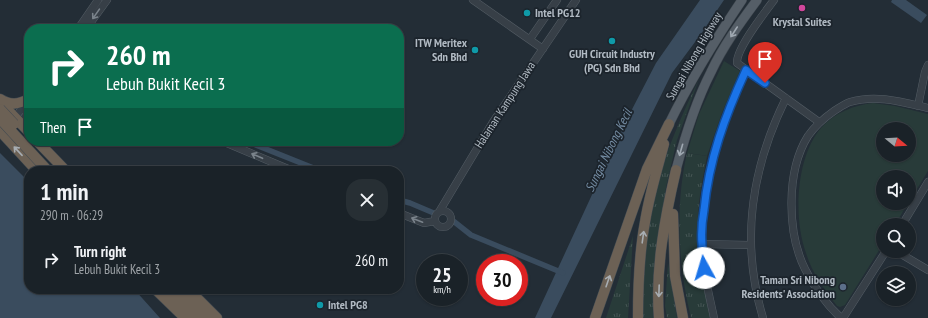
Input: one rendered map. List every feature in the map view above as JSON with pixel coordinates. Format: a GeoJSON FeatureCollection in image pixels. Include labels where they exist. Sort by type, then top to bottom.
{"type":"FeatureCollection","features":[{"type":"Feature","properties":{"kind":"highway"},"geometry":{"type":"LineString","coordinates":[[0,99],[10,104],[18,104],[24,102]]}},
{"type":"Feature","properties":{"kind":"highway"},"geometry":{"type":"LineString","coordinates":[[0,102],[7,124],[24,143]]}},
{"type":"Feature","properties":{"kind":"highway"},"geometry":{"type":"LineString","coordinates":[[0,109],[7,124],[34,166]]}},
{"type":"Feature","properties":{"kind":"highway"},"geometry":{"type":"LineString","coordinates":[[7,124],[24,130]]}},
{"type":"Feature","properties":{"kind":"highway"},"geometry":{"type":"LineString","coordinates":[[7,124],[24,137]]}},
{"type":"Feature","properties":{"kind":"highway"},"geometry":{"type":"LineString","coordinates":[[595,318],[647,169],[669,124]]}},
{"type":"Feature","properties":{"kind":"highway"},"geometry":{"type":"LineString","coordinates":[[638,318],[638,282],[645,223],[650,196],[669,124]]}},
{"type":"Feature","properties":{"kind":"highway"},"geometry":{"type":"LineString","coordinates":[[26,146],[44,166]]}},
{"type":"Feature","properties":{"kind":"highway"},"geometry":{"type":"LineString","coordinates":[[34,146],[53,166]]}},
{"type":"Feature","properties":{"kind":"highway"},"geometry":{"type":"LineString","coordinates":[[42,146],[61,166]]}},
{"type":"Feature","properties":{"kind":"highway"},"geometry":{"type":"LineString","coordinates":[[44,146],[54,159]]}},
{"type":"Feature","properties":{"kind":"highway"},"geometry":{"type":"LineString","coordinates":[[659,318],[661,257],[670,196],[676,170]]}},
{"type":"Feature","properties":{"kind":"highway"},"geometry":{"type":"LineString","coordinates":[[676,170],[672,224],[673,256],[675,276],[684,318]]}},
{"type":"Feature","properties":{"kind":"highway"},"geometry":{"type":"LineString","coordinates":[[162,294],[191,313],[207,318]]}},
{"type":"Feature","properties":{"kind":"highway"},"geometry":{"type":"LineString","coordinates":[[172,294],[191,313]]}},
{"type":"Feature","properties":{"kind":"highway"},"geometry":{"type":"LineString","coordinates":[[180,294],[191,313]]}},
{"type":"Feature","properties":{"kind":"highway"},"geometry":{"type":"LineString","coordinates":[[193,294],[217,318]]}},
{"type":"Feature","properties":{"kind":"main road","name":"Sungai Nibong Highway"},"geometry":{"type":"LineString","coordinates":[[669,124],[683,96],[742,0]]}},
{"type":"Feature","properties":{"kind":"main road","name":"Sungai Nibong Highway"},"geometry":{"type":"LineString","coordinates":[[676,170],[688,125],[710,73],[727,43],[756,0]]}},
{"type":"Feature","properties":{"kind":"street"},"geometry":{"type":"LineString","coordinates":[[81,24],[98,0]]}},
{"type":"Feature","properties":{"kind":"street"},"geometry":{"type":"LineString","coordinates":[[90,24],[107,0]]}},
{"type":"Feature","properties":{"kind":"street"},"geometry":{"type":"LineString","coordinates":[[473,0],[543,49]]}},
{"type":"Feature","properties":{"kind":"street"},"geometry":{"type":"LineString","coordinates":[[530,39],[557,0]]}},
{"type":"Feature","properties":{"kind":"street","name":"Halaman Kampung Jawa"},"geometry":{"type":"LineString","coordinates":[[439,212],[493,122],[576,0]]}},
{"type":"Feature","properties":{"kind":"street"},"geometry":{"type":"LineString","coordinates":[[774,0],[741,50],[737,62],[740,66],[819,122]]}},
{"type":"Feature","properties":{"kind":"street"},"geometry":{"type":"LineString","coordinates":[[918,106],[928,65]]}},
{"type":"Feature","properties":{"kind":"street"},"geometry":{"type":"LineString","coordinates":[[714,318],[704,268],[702,244],[702,224],[706,191],[714,151],[726,116],[746,70]]}},
{"type":"Feature","properties":{"kind":"street"},"geometry":{"type":"LineString","coordinates":[[763,318],[751,261],[751,214],[760,169],[770,134],[786,98]]}},
{"type":"Feature","properties":{"kind":"street"},"geometry":{"type":"LineString","coordinates":[[881,258],[842,318],[824,299],[804,268],[796,242],[792,214],[792,191],[795,170],[800,153],[808,137],[819,122],[848,103],[858,100],[878,98],[928,108]]}},
{"type":"Feature","properties":{"kind":"street"},"geometry":{"type":"LineString","coordinates":[[7,124],[24,105]]}},
{"type":"Feature","properties":{"kind":"street"},"geometry":{"type":"LineString","coordinates":[[7,124],[24,115]]}},
{"type":"Feature","properties":{"kind":"street"},"geometry":{"type":"LineString","coordinates":[[234,146],[281,166]]}},
{"type":"Feature","properties":{"kind":"street"},"geometry":{"type":"LineString","coordinates":[[906,218],[928,182]]}},
{"type":"Feature","properties":{"kind":"street"},"geometry":{"type":"LineString","coordinates":[[442,211],[447,212],[451,218],[448,225],[443,227],[438,225],[436,221],[435,218],[439,212],[442,211]]}},
{"type":"Feature","properties":{"kind":"street"},"geometry":{"type":"LineString","coordinates":[[404,216],[424,223],[436,221]]}},
{"type":"Feature","properties":{"kind":"street"},"geometry":{"type":"LineString","coordinates":[[702,244],[750,245]]}},
{"type":"Feature","properties":{"kind":"street"},"geometry":{"type":"LineString","coordinates":[[908,258],[927,269]]}},
{"type":"Feature","properties":{"kind":"green space"},"geometry":{"type":"Polygon","coordinates":[[[724,61],[740,71],[722,113],[707,156],[687,153],[699,114],[724,61]]]}},
{"type":"Feature","properties":{"kind":"green space"},"geometry":{"type":"Polygon","coordinates":[[[699,79],[677,140],[666,187],[653,291],[654,318],[643,318],[645,260],[653,202],[666,155],[678,124],[699,79]]]}},
{"type":"Feature","properties":{"kind":"green space"},"geometry":{"type":"Polygon","coordinates":[[[873,103],[895,106],[928,114],[928,171],[916,191],[916,170],[876,170],[876,210],[904,210],[899,218],[876,218],[876,255],[845,305],[840,307],[837,306],[819,281],[806,253],[799,223],[799,188],[806,155],[813,140],[821,128],[832,118],[852,108],[873,103]]]}},
{"type":"Feature","properties":{"kind":"green space"},"geometry":{"type":"Polygon","coordinates":[[[687,153],[707,156],[699,202],[698,231],[702,275],[710,318],[691,318],[683,277],[680,215],[683,173],[687,153]]]}},
{"type":"Feature","properties":{"kind":"green space"},"geometry":{"type":"Polygon","coordinates":[[[633,236],[628,318],[606,318],[633,236]]]}},
{"type":"Feature","properties":{"kind":"green space"},"geometry":{"type":"Polygon","coordinates":[[[668,263],[677,318],[667,318],[665,306],[668,263]]]}},
{"type":"Feature","properties":{"kind":"water"},"geometry":{"type":"Polygon","coordinates":[[[700,0],[724,0],[672,73],[551,318],[535,318],[627,119],[656,63],[700,0]]]}},
{"type":"Feature","properties":{"kind":"water"},"geometry":{"type":"Polygon","coordinates":[[[892,0],[906,0],[927,15],[921,23],[891,2],[892,0]]]}},
{"type":"Feature","properties":{"kind":"water"},"geometry":{"type":"Polygon","coordinates":[[[0,153],[24,177],[24,294],[138,294],[160,318],[0,318],[0,153]]]}},
{"type":"Feature","properties":{"kind":"waterway"},"geometry":{"type":"LineString","coordinates":[[258,146],[308,166]]}},
{"type":"Feature","properties":{"kind":"waterway"},"geometry":{"type":"LineString","coordinates":[[404,201],[436,214]]}},
{"type":"Feature","properties":{"kind":"waterway"},"geometry":{"type":"LineString","coordinates":[[452,220],[471,235],[563,273]]}},
{"type":"Feature","properties":{"kind":"place","name":"Krystal Suites"},"geometry":{"type":"Point","coordinates":[802,8]}},
{"type":"Feature","properties":{"kind":"place","name":"Intel PG12"},"geometry":{"type":"Point","coordinates":[527,13]}},
{"type":"Feature","properties":{"kind":"place","name":"GUH Circuit Industry (PG) Sdn Bhd"},"geometry":{"type":"Point","coordinates":[612,41]}},
{"type":"Feature","properties":{"kind":"place","name":"ITW Meritex Sdn Bhd"},"geometry":{"type":"Point","coordinates":[475,50]}},
{"type":"Feature","properties":{"kind":"place","name":"Taman Sri Nibong Residents' Association"},"geometry":{"type":"Point","coordinates":[843,287]}},
{"type":"Feature","properties":{"kind":"place","name":"Intel PG8"},"geometry":{"type":"Point","coordinates":[320,305]}},
{"type":"Feature","properties":{"kind":"route"},"geometry":{"type":"LineString","coordinates":[[704,268],[702,224],[706,191],[714,151],[723,122],[746,70],[757,76],[765,83]]}},
{"type":"Feature","properties":{"kind":"water label","name":"Sungai Nibong Kecil"},"geometry":{"type":"Point","coordinates":[608,150]}}]}
